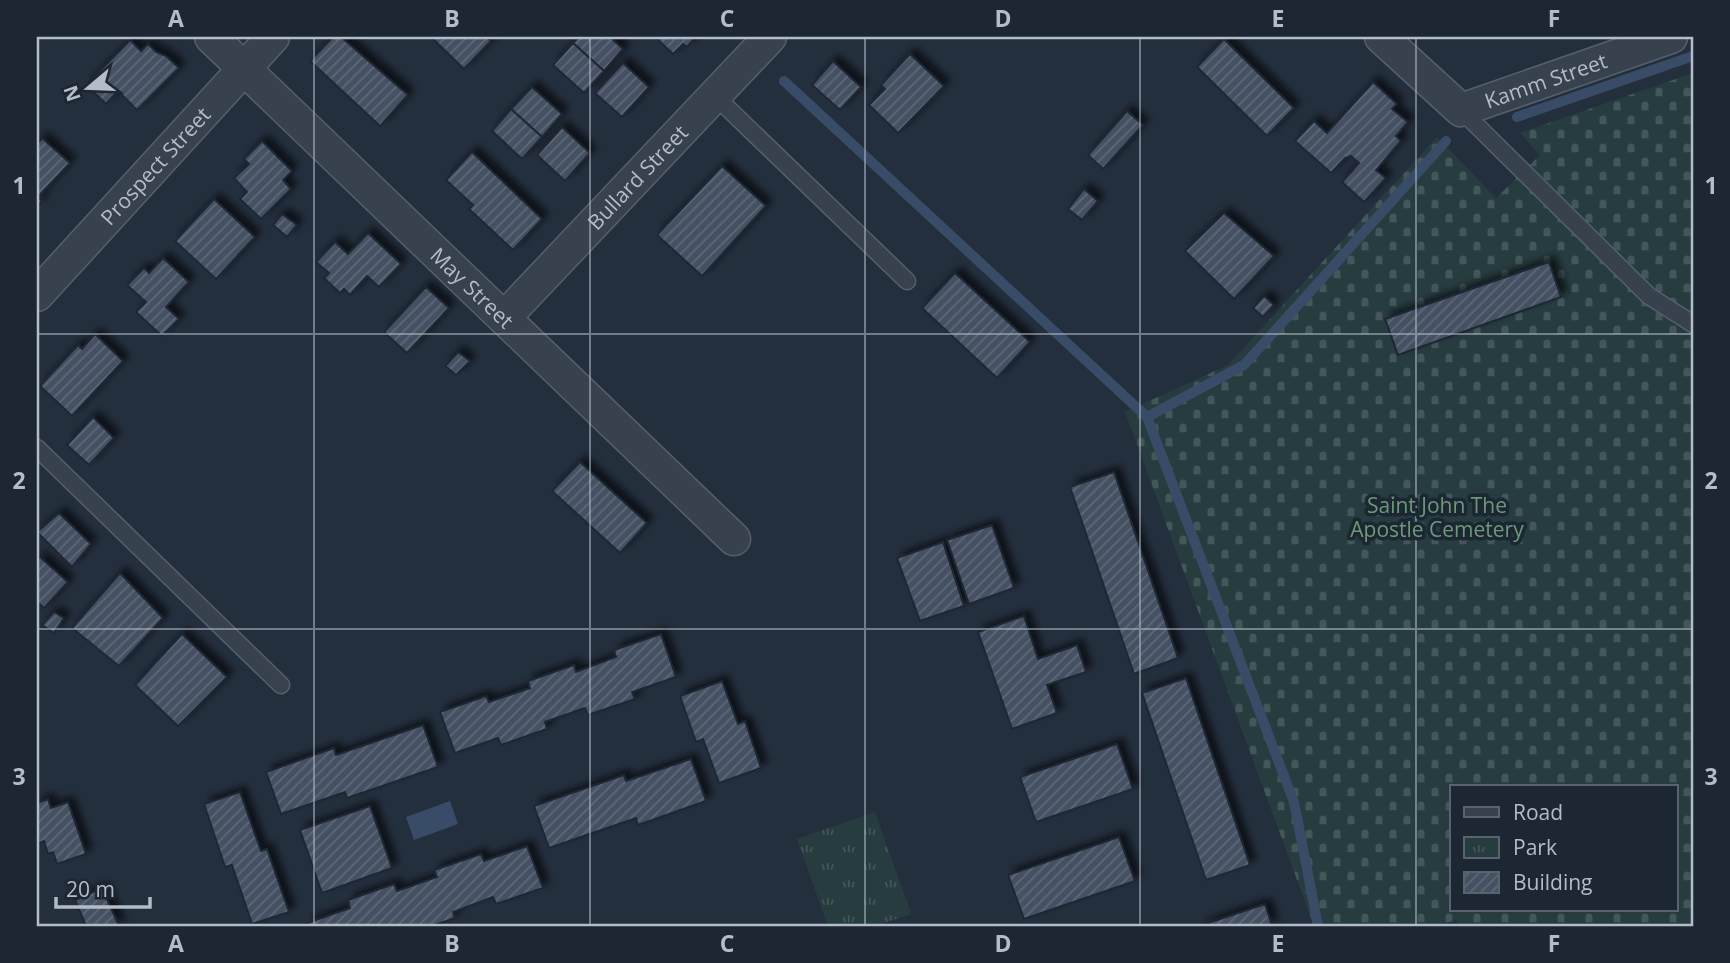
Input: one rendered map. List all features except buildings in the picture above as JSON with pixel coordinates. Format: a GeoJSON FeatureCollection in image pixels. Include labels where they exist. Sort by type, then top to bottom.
{"type":"FeatureCollection","features":[{"type":"Feature","properties":{"kind":"street","name":"May Street"},"geometry":{"type":"LineString","coordinates":[[211,37],[734,539]]}},
{"type":"Feature","properties":{"kind":"street","name":"Prospect Street"},"geometry":{"type":"LineString","coordinates":[[37,295],[273,37]]}},
{"type":"Feature","properties":{"kind":"street","name":"Bullard Street"},"geometry":{"type":"LineString","coordinates":[[504,318],[770,37]]}},
{"type":"Feature","properties":{"kind":"street"},"geometry":{"type":"LineString","coordinates":[[1381,37],[1461,110]]}},
{"type":"Feature","properties":{"kind":"street","name":"Kamm Street"},"geometry":{"type":"LineString","coordinates":[[1461,110],[1671,37]]}},
{"type":"Feature","properties":{"kind":"lane"},"geometry":{"type":"LineString","coordinates":[[714,95],[907,281]]}},
{"type":"Feature","properties":{"kind":"lane"},"geometry":{"type":"LineString","coordinates":[[1461,110],[1649,296],[1678,317],[1693,324]]}},
{"type":"Feature","properties":{"kind":"lane"},"geometry":{"type":"LineString","coordinates":[[37,448],[281,685]]}},
{"type":"Feature","properties":{"kind":"green space","name":"Saint John The Apostle Cemetery"},"geometry":{"type":"Polygon","coordinates":[[[1693,73],[1693,926],[1459,926],[1456,920],[1438,926],[1314,926],[1125,412],[1228,365],[1437,137],[1496,198],[1540,155],[1520,133],[1693,73]]]}},
{"type":"Feature","properties":{"kind":"green space"},"geometry":{"type":"Polygon","coordinates":[[[875,812],[911,914],[875,926],[828,926],[797,839],[875,812]]]}},
{"type":"Feature","properties":{"kind":"water"},"geometry":{"type":"Polygon","coordinates":[[[450,801],[458,824],[414,840],[406,817],[450,801]]]}},
{"type":"Feature","properties":{"kind":"waterway"},"geometry":{"type":"LineString","coordinates":[[1517,117],[1693,56]]}},
{"type":"Feature","properties":{"kind":"waterway"},"geometry":{"type":"LineString","coordinates":[[784,81],[1147,417]]}},
{"type":"Feature","properties":{"kind":"waterway"},"geometry":{"type":"LineString","coordinates":[[1318,926],[1294,802],[1147,417],[1244,365],[1446,141]]}}]}
